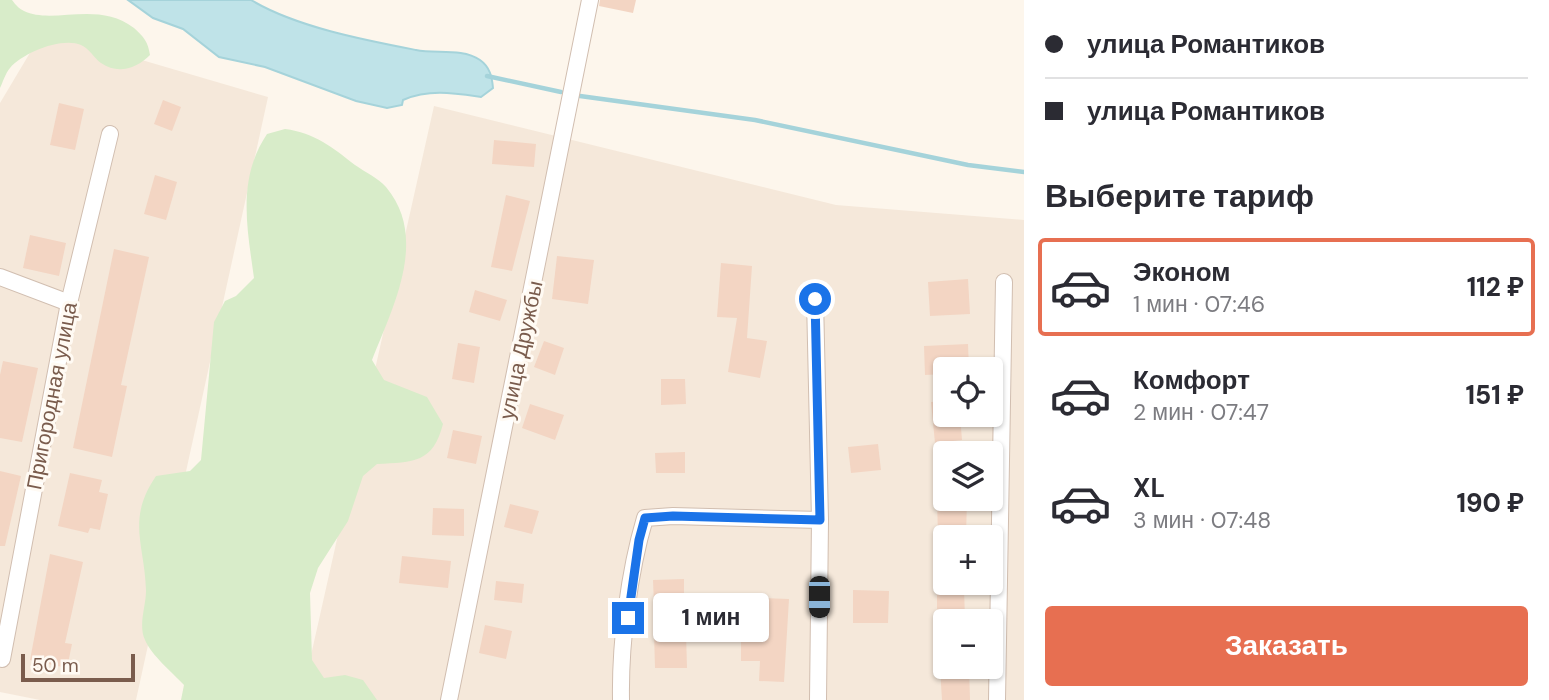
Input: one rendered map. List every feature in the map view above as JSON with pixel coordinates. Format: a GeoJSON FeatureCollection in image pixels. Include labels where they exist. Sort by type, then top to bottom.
{"type":"FeatureCollection","features":[{"type":"Feature","properties":{"kind":"street","name":"улица Дружбы"},"geometry":{"type":"LineString","coordinates":[[449,700],[590,0]]}},
{"type":"Feature","properties":{"kind":"street","name":"Пригородная улица"},"geometry":{"type":"LineString","coordinates":[[2,659],[69,303],[110,134]]}},
{"type":"Feature","properties":{"kind":"street"},"geometry":{"type":"LineString","coordinates":[[0,277],[69,303]]}},
{"type":"Feature","properties":{"kind":"street"},"geometry":{"type":"LineString","coordinates":[[997,700],[1004,282]]}},
{"type":"Feature","properties":{"kind":"street"},"geometry":{"type":"LineString","coordinates":[[815,299],[820,520],[818,700]]}},
{"type":"Feature","properties":{"kind":"street"},"geometry":{"type":"LineString","coordinates":[[621,700],[622,657],[639,540],[645,518],[673,516],[820,520]]}},
{"type":"Feature","properties":{"kind":"shaded area"},"geometry":{"type":"Polygon","coordinates":[[[43,31],[268,97],[136,700],[40,700],[0,692],[0,103],[43,31]]]}},
{"type":"Feature","properties":{"kind":"shaded area"},"geometry":{"type":"Polygon","coordinates":[[[434,106],[836,205],[1024,220],[1024,700],[301,700],[434,106]]]}},
{"type":"Feature","properties":{"kind":"green space"},"geometry":{"type":"Polygon","coordinates":[[[0,0],[12,0],[22,10],[36,15],[91,14],[120,20],[143,37],[150,55],[133,66],[114,69],[101,63],[81,45],[53,45],[16,62],[8,70],[0,88],[0,0]]]}},
{"type":"Feature","properties":{"kind":"green space"},"geometry":{"type":"Polygon","coordinates":[[[285,129],[314,137],[331,147],[383,184],[399,207],[405,228],[403,273],[372,360],[384,380],[427,397],[443,424],[434,446],[420,458],[377,464],[363,476],[348,521],[318,568],[310,593],[312,660],[324,678],[345,675],[363,680],[377,700],[181,700],[184,685],[152,652],[143,634],[146,591],[139,520],[147,492],[156,476],[190,471],[201,460],[214,322],[225,301],[236,296],[254,278],[247,222],[251,168],[267,134],[285,129]]]}},
{"type":"Feature","properties":{"kind":"water"},"geometry":{"type":"Polygon","coordinates":[[[128,0],[251,0],[288,18],[331,31],[416,50],[473,56],[488,69],[493,88],[481,97],[451,93],[422,94],[403,100],[402,105],[387,108],[356,101],[265,67],[219,57],[183,29],[153,18],[128,0]]]}},
{"type":"Feature","properties":{"kind":"building"},"geometry":{"type":"Polygon","coordinates":[[[600,0],[636,0],[633,13],[599,6],[600,0]]]}},
{"type":"Feature","properties":{"kind":"building"},"geometry":{"type":"Polygon","coordinates":[[[163,100],[181,107],[172,131],[154,124],[163,100]]]}},
{"type":"Feature","properties":{"kind":"building"},"geometry":{"type":"Polygon","coordinates":[[[59,103],[84,109],[75,150],[50,145],[59,103]]]}},
{"type":"Feature","properties":{"kind":"building"},"geometry":{"type":"Polygon","coordinates":[[[494,140],[536,144],[534,167],[492,164],[494,140]]]}},
{"type":"Feature","properties":{"kind":"building"},"geometry":{"type":"Polygon","coordinates":[[[155,175],[177,182],[166,220],[144,214],[155,175]]]}},
{"type":"Feature","properties":{"kind":"building"},"geometry":{"type":"Polygon","coordinates":[[[506,195],[530,201],[512,271],[491,267],[506,195]]]}},
{"type":"Feature","properties":{"kind":"building"},"geometry":{"type":"Polygon","coordinates":[[[30,235],[66,243],[59,276],[23,268],[30,235]]]}},
{"type":"Feature","properties":{"kind":"building"},"geometry":{"type":"Polygon","coordinates":[[[114,249],[149,257],[121,385],[127,386],[112,457],[73,448],[114,249]]]}},
{"type":"Feature","properties":{"kind":"building"},"geometry":{"type":"Polygon","coordinates":[[[557,256],[594,260],[588,304],[552,299],[557,256]]]}},
{"type":"Feature","properties":{"kind":"building"},"geometry":{"type":"Polygon","coordinates":[[[721,263],[752,266],[747,338],[767,341],[760,378],[728,372],[737,318],[717,317],[721,263]]]}},
{"type":"Feature","properties":{"kind":"building"},"geometry":{"type":"Polygon","coordinates":[[[968,279],[970,314],[930,316],[928,282],[968,279]]]}},
{"type":"Feature","properties":{"kind":"building"},"geometry":{"type":"Polygon","coordinates":[[[475,290],[507,300],[500,321],[469,312],[475,290]]]}},
{"type":"Feature","properties":{"kind":"building"},"geometry":{"type":"Polygon","coordinates":[[[544,341],[564,348],[555,375],[534,367],[544,341]]]}},
{"type":"Feature","properties":{"kind":"building"},"geometry":{"type":"Polygon","coordinates":[[[458,343],[480,347],[474,383],[452,379],[458,343]]]}},
{"type":"Feature","properties":{"kind":"building"},"geometry":{"type":"Polygon","coordinates":[[[968,344],[969,357],[933,357],[933,375],[925,375],[924,346],[968,344]]]}},
{"type":"Feature","properties":{"kind":"building"},"geometry":{"type":"Polygon","coordinates":[[[3,361],[38,368],[22,442],[0,438],[0,375],[3,361]]]}},
{"type":"Feature","properties":{"kind":"building"},"geometry":{"type":"Polygon","coordinates":[[[661,379],[685,379],[686,404],[661,405],[661,379]]]}},
{"type":"Feature","properties":{"kind":"building"},"geometry":{"type":"Polygon","coordinates":[[[530,404],[564,415],[555,440],[522,428],[530,404]]]}},
{"type":"Feature","properties":{"kind":"building"},"geometry":{"type":"Polygon","coordinates":[[[933,427],[961,427],[962,440],[935,441],[933,427]]]}},
{"type":"Feature","properties":{"kind":"building"},"geometry":{"type":"Polygon","coordinates":[[[453,430],[482,436],[476,464],[447,458],[453,430]]]}},
{"type":"Feature","properties":{"kind":"building"},"geometry":{"type":"Polygon","coordinates":[[[878,444],[881,470],[851,473],[848,447],[878,444]]]}},
{"type":"Feature","properties":{"kind":"building"},"geometry":{"type":"Polygon","coordinates":[[[685,452],[685,473],[656,473],[655,453],[685,452]]]}},
{"type":"Feature","properties":{"kind":"building"},"geometry":{"type":"Polygon","coordinates":[[[0,471],[21,476],[5,546],[0,546],[0,471]]]}},
{"type":"Feature","properties":{"kind":"building"},"geometry":{"type":"Polygon","coordinates":[[[70,473],[102,480],[99,492],[108,494],[100,530],[90,528],[88,533],[58,526],[70,473]]]}},
{"type":"Feature","properties":{"kind":"building"},"geometry":{"type":"Polygon","coordinates":[[[510,504],[539,511],[532,534],[504,527],[510,504]]]}},
{"type":"Feature","properties":{"kind":"building"},"geometry":{"type":"Polygon","coordinates":[[[433,508],[464,509],[464,536],[432,535],[433,508]]]}},
{"type":"Feature","properties":{"kind":"building"},"geometry":{"type":"Polygon","coordinates":[[[937,511],[967,511],[966,525],[938,525],[937,511]]]}},
{"type":"Feature","properties":{"kind":"building"},"geometry":{"type":"Polygon","coordinates":[[[50,554],[83,562],[65,643],[72,644],[67,668],[30,660],[50,554]]]}},
{"type":"Feature","properties":{"kind":"building"},"geometry":{"type":"Polygon","coordinates":[[[402,556],[451,561],[448,588],[399,583],[402,556]]]}},
{"type":"Feature","properties":{"kind":"building"},"geometry":{"type":"Polygon","coordinates":[[[684,579],[684,605],[654,605],[653,580],[684,579]]]}},
{"type":"Feature","properties":{"kind":"building"},"geometry":{"type":"Polygon","coordinates":[[[496,581],[524,584],[522,603],[494,600],[496,581]]]}},
{"type":"Feature","properties":{"kind":"building"},"geometry":{"type":"Polygon","coordinates":[[[853,590],[889,591],[888,623],[853,623],[853,590]]]}},
{"type":"Feature","properties":{"kind":"building"},"geometry":{"type":"Polygon","coordinates":[[[937,595],[964,595],[965,609],[937,609],[937,595]]]}},
{"type":"Feature","properties":{"kind":"building"},"geometry":{"type":"Polygon","coordinates":[[[760,598],[789,599],[784,682],[759,681],[760,661],[741,661],[741,639],[758,640],[760,598]]]}},
{"type":"Feature","properties":{"kind":"building"},"geometry":{"type":"Polygon","coordinates":[[[485,625],[512,631],[506,659],[479,653],[485,625]]]}},
{"type":"Feature","properties":{"kind":"building"},"geometry":{"type":"Polygon","coordinates":[[[686,632],[687,668],[655,668],[654,633],[686,632]]]}},
{"type":"Feature","properties":{"kind":"building"},"geometry":{"type":"Polygon","coordinates":[[[941,679],[969,679],[970,700],[942,700],[941,679]]]}},
{"type":"Feature","properties":{"kind":"waterway"},"geometry":{"type":"LineString","coordinates":[[487,76],[561,92]]}},
{"type":"Feature","properties":{"kind":"waterway"},"geometry":{"type":"LineString","coordinates":[[580,96],[755,120],[968,165],[1024,172]]}},
{"type":"Feature","properties":{"kind":"route"},"geometry":{"type":"LineString","coordinates":[[628,618],[639,540],[645,518],[673,516],[820,520],[815,408],[815,299]]}}]}
